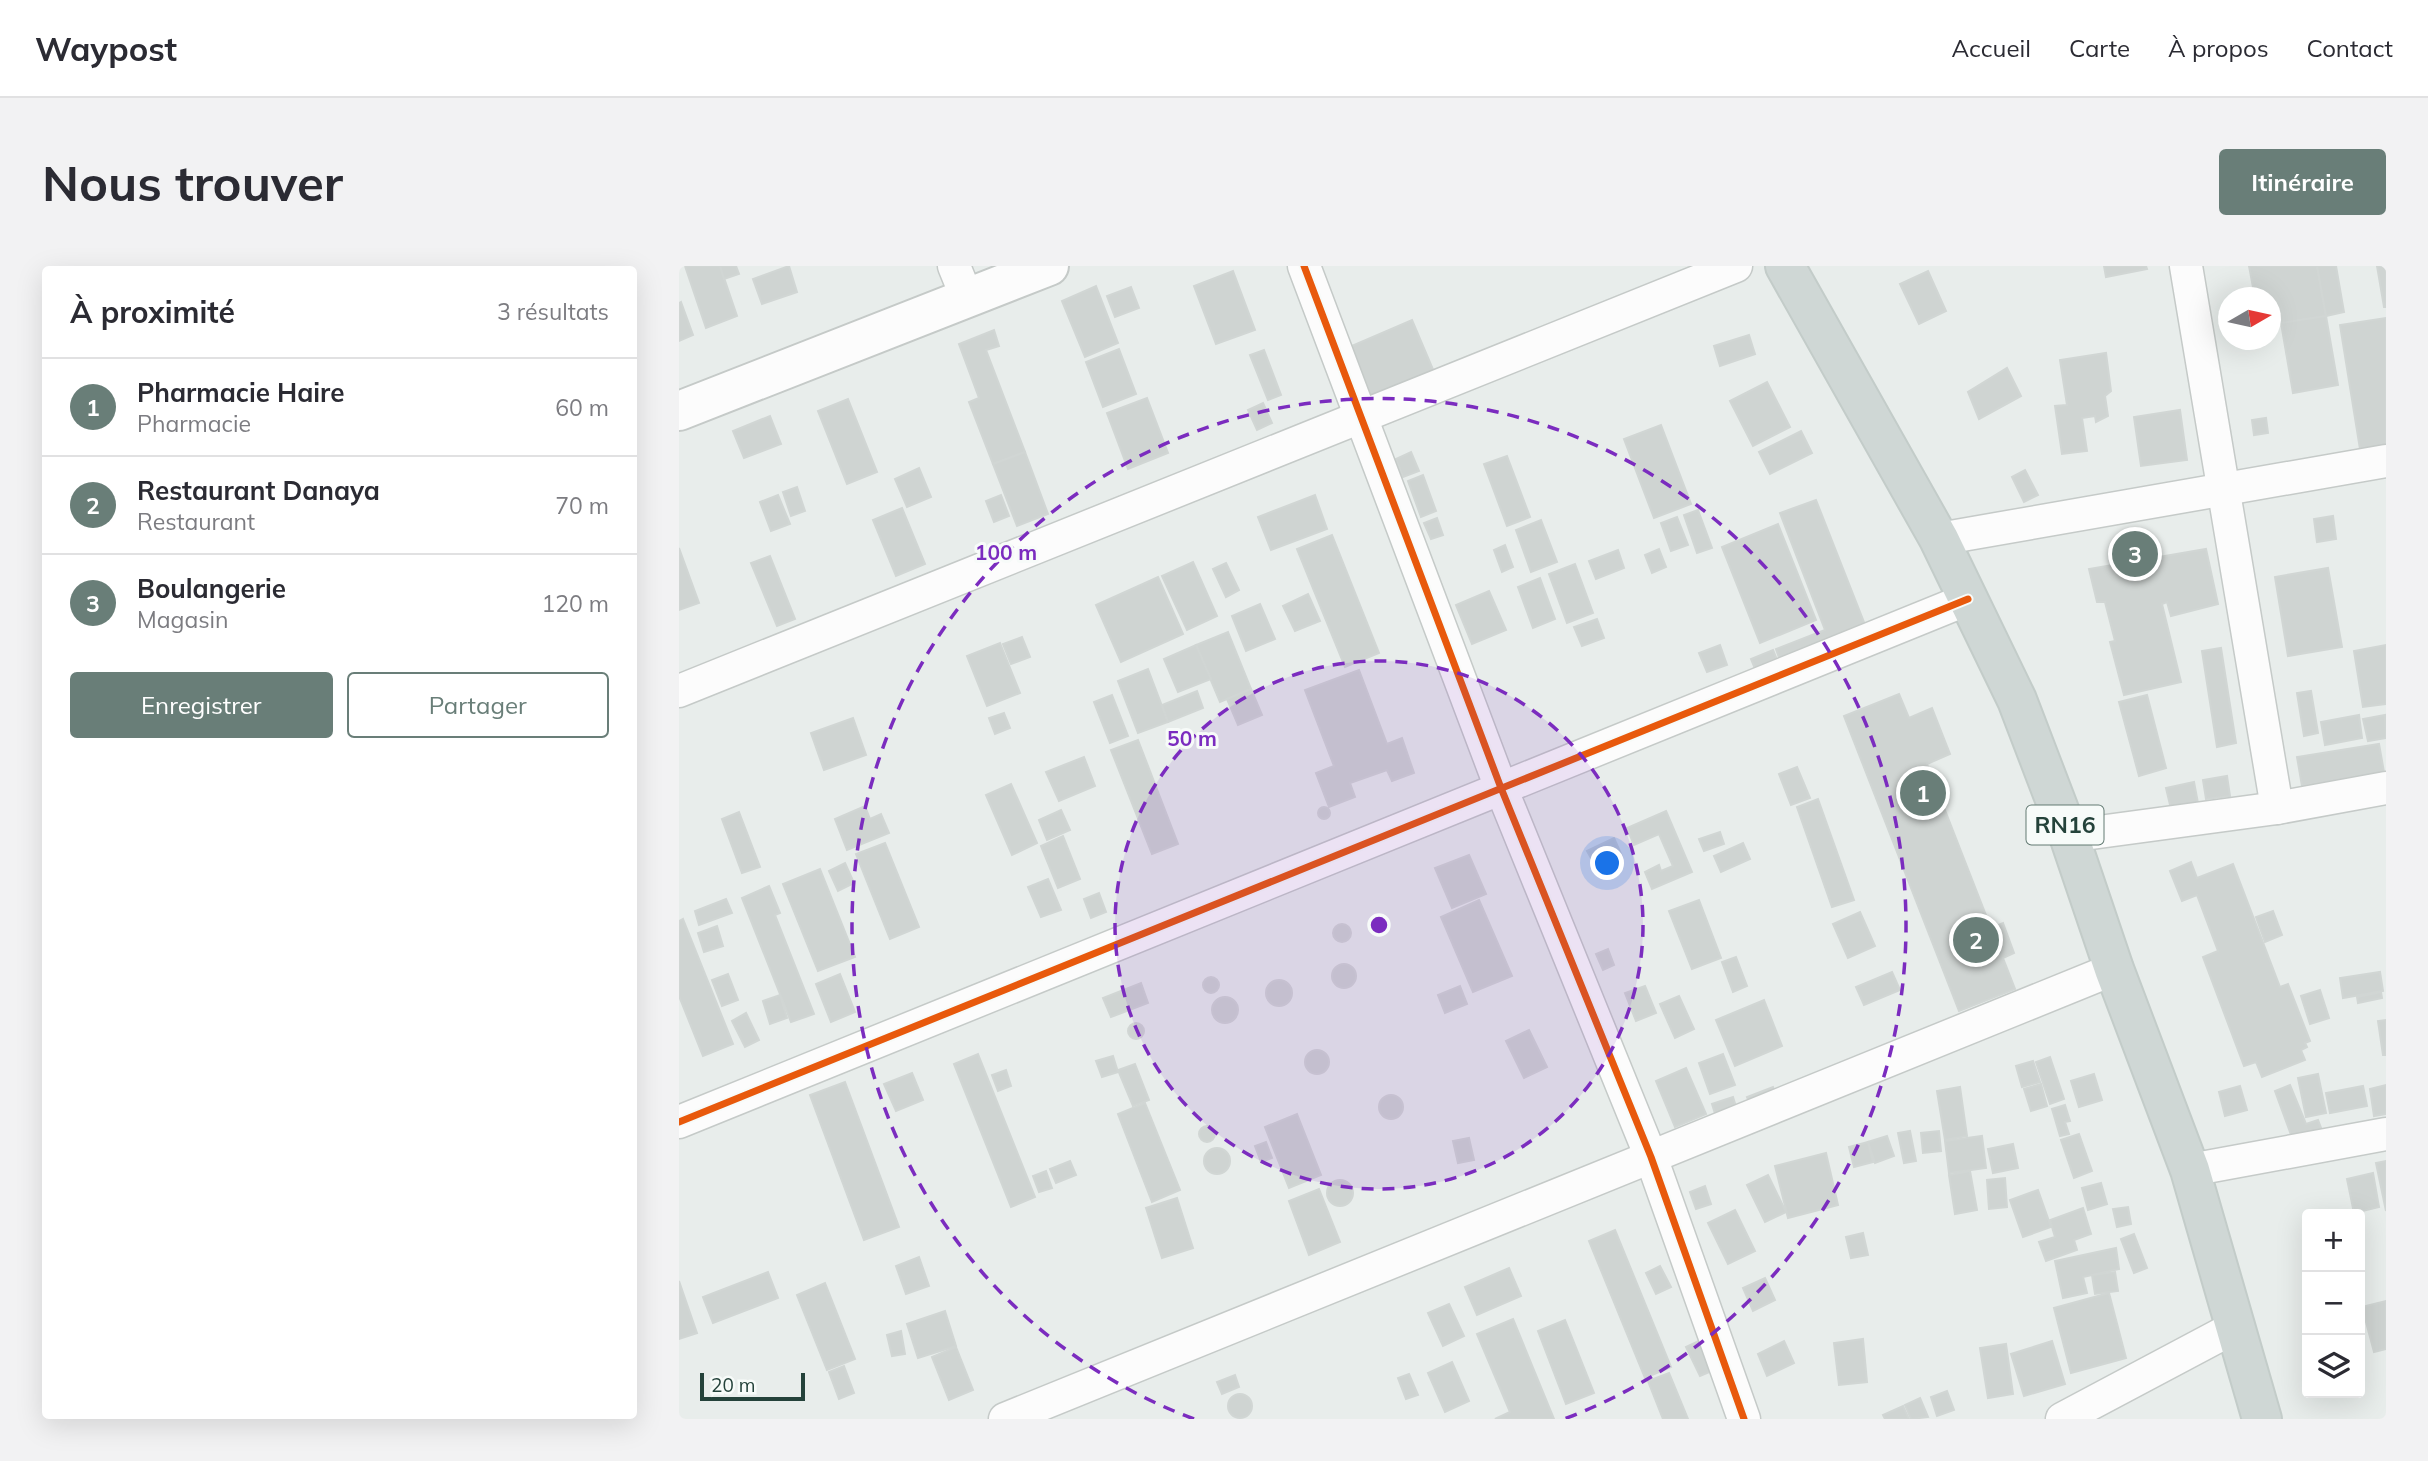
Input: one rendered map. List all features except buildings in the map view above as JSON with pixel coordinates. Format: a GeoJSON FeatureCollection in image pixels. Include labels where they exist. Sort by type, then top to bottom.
{"type":"FeatureCollection","features":[{"type":"Feature","properties":{"kind":"main road","name":"RN16"},"geometry":{"type":"LineString","coordinates":[[1785,266],[1939,539],[2017,699],[2190,1170],[2262,1419]]}},
{"type":"Feature","properties":{"kind":"street"},"geometry":{"type":"LineString","coordinates":[[679,411],[960,282],[1049,266]]}},
{"type":"Feature","properties":{"kind":"street"},"geometry":{"type":"LineString","coordinates":[[1304,266],[1501,788],[1651,1157],[1744,1419]]}},
{"type":"Feature","properties":{"kind":"street"},"geometry":{"type":"LineString","coordinates":[[679,691],[1736,266]]}},
{"type":"Feature","properties":{"kind":"street"},"geometry":{"type":"LineString","coordinates":[[2186,266],[2277,808]]}},
{"type":"Feature","properties":{"kind":"street"},"geometry":{"type":"LineString","coordinates":[[1939,539],[2386,461]]}},
{"type":"Feature","properties":{"kind":"street"},"geometry":{"type":"LineString","coordinates":[[679,1122],[1968,599]]}},
{"type":"Feature","properties":{"kind":"street"},"geometry":{"type":"LineString","coordinates":[[2069,836],[2277,808],[2386,788]]}},
{"type":"Feature","properties":{"kind":"street"},"geometry":{"type":"LineString","coordinates":[[1005,1419],[2115,969]]}},
{"type":"Feature","properties":{"kind":"street"},"geometry":{"type":"LineString","coordinates":[[2190,1170],[2386,1134]]}},
{"type":"Feature","properties":{"kind":"street"},"geometry":{"type":"LineString","coordinates":[[2062,1419],[2237,1326]]}},
{"type":"Feature","properties":{"kind":"cycle path"},"geometry":{"type":"LineString","coordinates":[[1304,266],[1501,788],[1651,1157],[1744,1419]]}},
{"type":"Feature","properties":{"kind":"cycle path"},"geometry":{"type":"LineString","coordinates":[[679,1122],[1968,599]]}},
{"type":"Feature","properties":{"kind":"place","name":"Boulangerie"},"geometry":{"type":"Point","coordinates":[2135,554]}},
{"type":"Feature","properties":{"kind":"place","name":"Pharmacie Haire"},"geometry":{"type":"Point","coordinates":[1923,793]}},
{"type":"Feature","properties":{"kind":"place","name":"Restaurant Danaya"},"geometry":{"type":"Point","coordinates":[1976,940]}}]}
